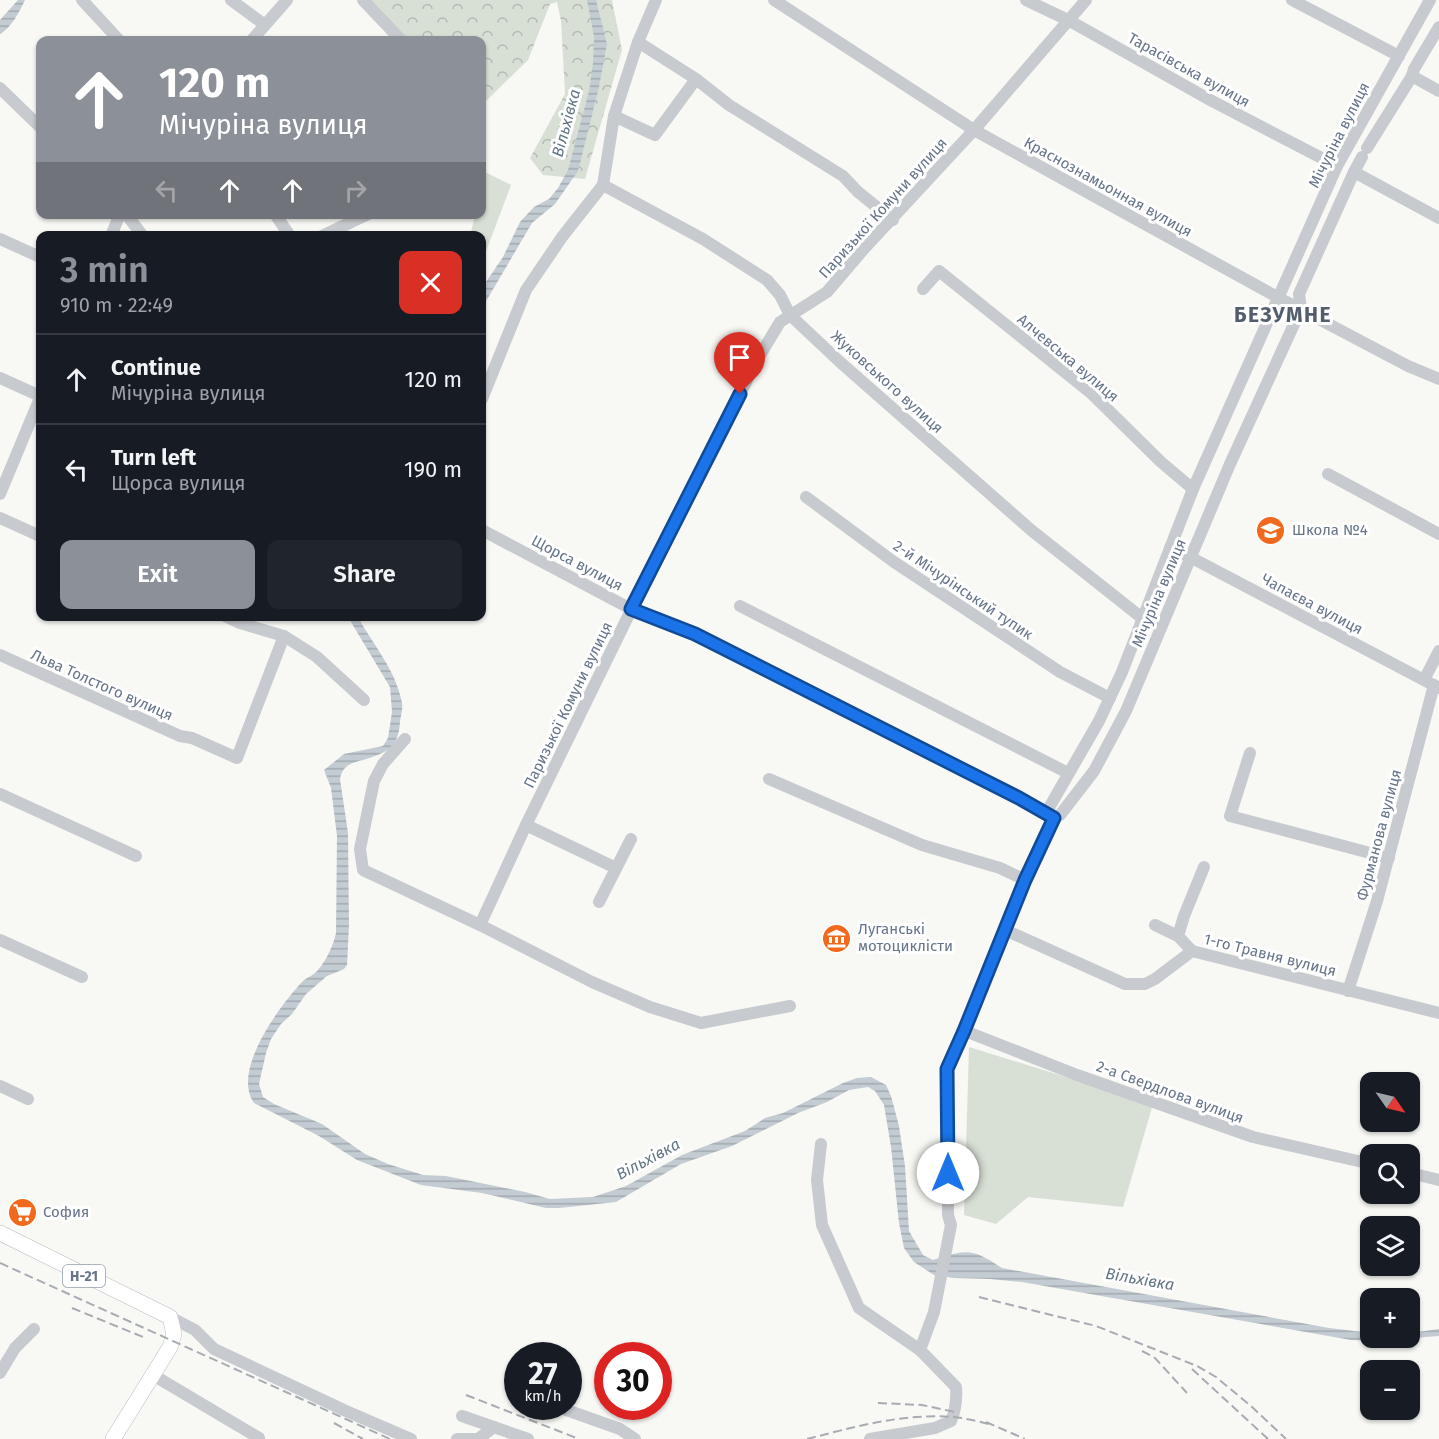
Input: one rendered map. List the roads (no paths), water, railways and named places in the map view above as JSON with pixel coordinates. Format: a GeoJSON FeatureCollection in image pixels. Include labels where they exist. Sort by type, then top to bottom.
{"type":"FeatureCollection","features":[{"type":"Feature","properties":{"kind":"main road","name":"Н-21"},"geometry":{"type":"LineString","coordinates":[[0,1233],[170,1317]]}},
{"type":"Feature","properties":{"kind":"main road"},"geometry":{"type":"LineString","coordinates":[[113,1439],[173,1340],[170,1317]]}},
{"type":"Feature","properties":{"kind":"street"},"geometry":{"type":"LineString","coordinates":[[82,0],[115,36]]}},
{"type":"Feature","properties":{"kind":"street"},"geometry":{"type":"LineString","coordinates":[[231,0],[265,25]]}},
{"type":"Feature","properties":{"kind":"street"},"geometry":{"type":"LineString","coordinates":[[255,36],[287,0]]}},
{"type":"Feature","properties":{"kind":"street"},"geometry":{"type":"LineString","coordinates":[[363,0],[396,36]]}},
{"type":"Feature","properties":{"kind":"street"},"geometry":{"type":"LineString","coordinates":[[486,389],[526,290],[562,237],[603,185],[614,116],[638,42],[656,0]]}},
{"type":"Feature","properties":{"kind":"street","name":"Краснознамьонная вулиця"},"geometry":{"type":"LineString","coordinates":[[774,0],[974,130],[1279,298],[1408,366],[1439,379]]}},
{"type":"Feature","properties":{"kind":"street","name":"Тарасівська вулиця"},"geometry":{"type":"LineString","coordinates":[[1026,0],[1070,21],[1212,101],[1338,166]]}},
{"type":"Feature","properties":{"kind":"street","name":"Паризької Комуни вулиця"},"geometry":{"type":"LineString","coordinates":[[480,925],[526,825],[681,508],[759,357],[780,322],[827,292],[974,130],[1086,0]]}},
{"type":"Feature","properties":{"kind":"street"},"geometry":{"type":"LineString","coordinates":[[1292,0],[1399,56]]}},
{"type":"Feature","properties":{"kind":"street","name":"Мічуріна вулиця"},"geometry":{"type":"LineString","coordinates":[[920,1350],[934,1312],[951,1225],[948,1215],[947,1069],[1068,773],[1099,722],[1110,698],[1193,489],[1338,166],[1430,0]]}},
{"type":"Feature","properties":{"kind":"street","name":"Мічуріна вулиця"},"geometry":{"type":"LineString","coordinates":[[1050,816],[1060,815],[1094,771],[1125,711],[1190,556],[1301,309],[1299,294],[1354,172],[1439,27]]}},
{"type":"Feature","properties":{"kind":"street"},"geometry":{"type":"LineString","coordinates":[[638,42],[696,79],[729,105],[843,176],[858,192],[893,220]]}},
{"type":"Feature","properties":{"kind":"street"},"geometry":{"type":"LineString","coordinates":[[1412,76],[1439,91]]}},
{"type":"Feature","properties":{"kind":"street"},"geometry":{"type":"LineString","coordinates":[[614,116],[655,135],[696,79]]}},
{"type":"Feature","properties":{"kind":"street"},"geometry":{"type":"LineString","coordinates":[[0,88],[36,123]]}},
{"type":"Feature","properties":{"kind":"street"},"geometry":{"type":"LineString","coordinates":[[1354,172],[1439,218]]}},
{"type":"Feature","properties":{"kind":"street","name":"Жуковського вулиця"},"geometry":{"type":"LineString","coordinates":[[603,185],[703,239],[767,280],[780,295],[790,315],[840,362],[1031,530],[1142,618]]}},
{"type":"Feature","properties":{"kind":"street"},"geometry":{"type":"LineString","coordinates":[[130,219],[139,231]]}},
{"type":"Feature","properties":{"kind":"street"},"geometry":{"type":"LineString","coordinates":[[332,231],[358,219]]}},
{"type":"Feature","properties":{"kind":"street"},"geometry":{"type":"LineString","coordinates":[[0,239],[36,255]]}},
{"type":"Feature","properties":{"kind":"street","name":"Алчевська вулиця"},"geometry":{"type":"LineString","coordinates":[[923,289],[939,271],[1091,393],[1161,462],[1193,489]]}},
{"type":"Feature","properties":{"kind":"street"},"geometry":{"type":"LineString","coordinates":[[0,378],[36,395]]}},
{"type":"Feature","properties":{"kind":"street"},"geometry":{"type":"LineString","coordinates":[[0,494],[36,407]]}},
{"type":"Feature","properties":{"kind":"street"},"geometry":{"type":"LineString","coordinates":[[1328,474],[1439,534]]}},
{"type":"Feature","properties":{"kind":"street","name":"2-й Мічурінський тупик"},"geometry":{"type":"LineString","coordinates":[[806,497],[894,562],[1060,672],[1110,698]]}},
{"type":"Feature","properties":{"kind":"street"},"geometry":{"type":"LineString","coordinates":[[0,518],[36,534]]}},
{"type":"Feature","properties":{"kind":"street","name":"Щорса вулиця"},"geometry":{"type":"LineString","coordinates":[[486,532],[631,609],[695,634],[1050,816]]}},
{"type":"Feature","properties":{"kind":"street","name":"Чапаєва вулиця"},"geometry":{"type":"LineString","coordinates":[[1170,548],[1190,556],[1432,684]]}},
{"type":"Feature","properties":{"kind":"street"},"geometry":{"type":"LineString","coordinates":[[740,606],[1068,773]]}},
{"type":"Feature","properties":{"kind":"street"},"geometry":{"type":"LineString","coordinates":[[236,621],[284,636],[317,657],[364,700]]}},
{"type":"Feature","properties":{"kind":"street","name":"Льва Толстого вулиця"},"geometry":{"type":"LineString","coordinates":[[0,655],[180,736],[192,738],[237,758],[284,636]]}},
{"type":"Feature","properties":{"kind":"street","name":"Фурманова вулиця"},"geometry":{"type":"LineString","coordinates":[[1348,991],[1389,858],[1439,651]]}},
{"type":"Feature","properties":{"kind":"street"},"geometry":{"type":"LineString","coordinates":[[405,739],[383,764],[374,781],[360,849],[363,870],[650,1008],[701,1023],[790,1006]]}},
{"type":"Feature","properties":{"kind":"street"},"geometry":{"type":"LineString","coordinates":[[1250,753],[1230,816],[1389,858]]}},
{"type":"Feature","properties":{"kind":"street"},"geometry":{"type":"LineString","coordinates":[[769,779],[921,845],[1000,868],[1025,880]]}},
{"type":"Feature","properties":{"kind":"street"},"geometry":{"type":"LineString","coordinates":[[0,794],[136,856]]}},
{"type":"Feature","properties":{"kind":"street"},"geometry":{"type":"LineString","coordinates":[[526,825],[616,868]]}},
{"type":"Feature","properties":{"kind":"street"},"geometry":{"type":"LineString","coordinates":[[599,902],[631,839]]}},
{"type":"Feature","properties":{"kind":"street"},"geometry":{"type":"LineString","coordinates":[[1178,936],[1204,867]]}},
{"type":"Feature","properties":{"kind":"street"},"geometry":{"type":"LineString","coordinates":[[1155,925],[1178,936],[1192,951]]}},
{"type":"Feature","properties":{"kind":"street","name":"1-го Травня вулиця"},"geometry":{"type":"LineString","coordinates":[[1005,930],[1125,984],[1146,984],[1192,951],[1439,1013]]}},
{"type":"Feature","properties":{"kind":"street"},"geometry":{"type":"LineString","coordinates":[[0,940],[82,976]]}},
{"type":"Feature","properties":{"kind":"street","name":"2-а Свердлова вулиця"},"geometry":{"type":"LineString","coordinates":[[964,1031],[1077,1075],[1253,1137],[1360,1161]]}},
{"type":"Feature","properties":{"kind":"street"},"geometry":{"type":"LineString","coordinates":[[0,1086],[28,1099]]}},
{"type":"Feature","properties":{"kind":"street"},"geometry":{"type":"LineString","coordinates":[[821,1144],[817,1180],[822,1225],[859,1308],[920,1350],[956,1387],[957,1401],[951,1421],[935,1428],[870,1439]]}},
{"type":"Feature","properties":{"kind":"street"},"geometry":{"type":"LineString","coordinates":[[1420,1175],[1439,1180]]}},
{"type":"Feature","properties":{"kind":"street"},"geometry":{"type":"LineString","coordinates":[[170,1317],[195,1330],[214,1349],[411,1439]]}},
{"type":"Feature","properties":{"kind":"street"},"geometry":{"type":"LineString","coordinates":[[0,1373],[15,1348],[34,1329]]}},
{"type":"Feature","properties":{"kind":"street"},"geometry":{"type":"LineString","coordinates":[[153,1375],[259,1438]]}},
{"type":"Feature","properties":{"kind":"street"},"geometry":{"type":"LineString","coordinates":[[462,1416],[528,1439]]}},
{"type":"Feature","properties":{"kind":"street"},"geometry":{"type":"LineString","coordinates":[[582,1416],[620,1429],[635,1439]]}},
{"type":"Feature","properties":{"kind":"street"},"geometry":{"type":"LineString","coordinates":[[457,1439],[478,1439],[494,1427]]}},
{"type":"Feature","properties":{"kind":"railway"},"geometry":{"type":"LineString","coordinates":[[0,1263],[390,1439]]}},
{"type":"Feature","properties":{"kind":"railway"},"geometry":{"type":"LineString","coordinates":[[979,1297],[1096,1326],[1197,1366],[1216,1377],[1286,1439]]}},
{"type":"Feature","properties":{"kind":"railway"},"geometry":{"type":"LineString","coordinates":[[72,1308],[143,1337]]}},
{"type":"Feature","properties":{"kind":"railway"},"geometry":{"type":"LineString","coordinates":[[1142,1351],[1154,1357],[1187,1393]]}},
{"type":"Feature","properties":{"kind":"railway"},"geometry":{"type":"LineString","coordinates":[[1192,1369],[1268,1439]]}},
{"type":"Feature","properties":{"kind":"railway"},"geometry":{"type":"LineString","coordinates":[[466,1395],[579,1439]]}},
{"type":"Feature","properties":{"kind":"railway"},"geometry":{"type":"LineString","coordinates":[[878,1403],[922,1405],[955,1412]]}},
{"type":"Feature","properties":{"kind":"railway"},"geometry":{"type":"LineString","coordinates":[[807,1439],[879,1422],[916,1417],[953,1417],[993,1425]]}},
{"type":"Feature","properties":{"kind":"railway"},"geometry":{"type":"LineString","coordinates":[[986,1422],[1025,1439]]}},
{"type":"Feature","properties":{"kind":"railway"},"geometry":{"type":"LineString","coordinates":[[334,1423],[363,1439]]}},
{"type":"Feature","properties":{"kind":"place","name":"Школа №4"},"geometry":{"type":"Point","coordinates":[1271,530]}},
{"type":"Feature","properties":{"kind":"place","name":"Луганські мотоциклісти"},"geometry":{"type":"Point","coordinates":[837,938]}},
{"type":"Feature","properties":{"kind":"place","name":"София"},"geometry":{"type":"Point","coordinates":[22,1212]}},
{"type":"Feature","properties":{"kind":"district","name":"БЕЗУМНЕ"},"geometry":{"type":"Point","coordinates":[1283,315]}},
{"type":"Feature","properties":{"kind":"water label","name":"Вільхівка"},"geometry":{"type":"Point","coordinates":[566,123]}},
{"type":"Feature","properties":{"kind":"water label","name":"Вільхівка"},"geometry":{"type":"Point","coordinates":[648,1159]}},
{"type":"Feature","properties":{"kind":"water label","name":"Вільхівка"},"geometry":{"type":"Point","coordinates":[1140,1279]}}]}
